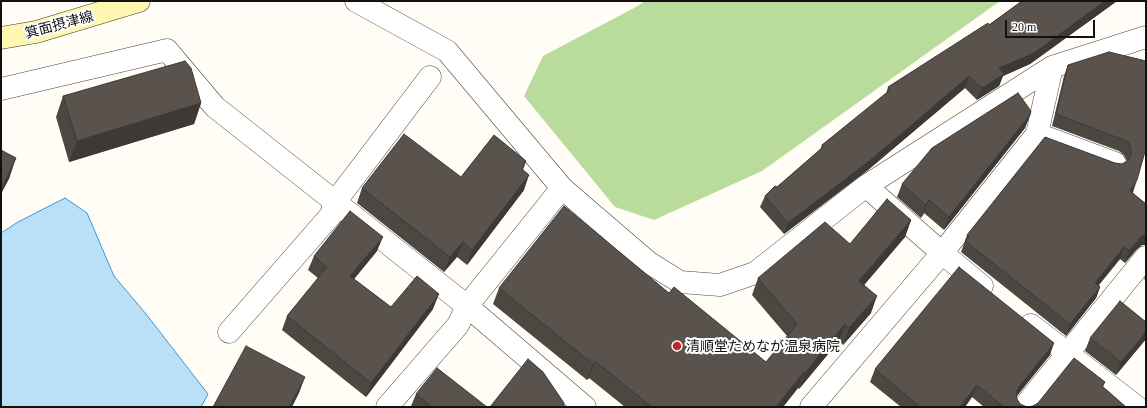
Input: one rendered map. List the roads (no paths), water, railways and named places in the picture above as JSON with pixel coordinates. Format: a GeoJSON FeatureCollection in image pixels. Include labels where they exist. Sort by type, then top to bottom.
{"type":"FeatureCollection","features":[{"type":"Feature","properties":{"kind":"main road","name":"箕面摂津線"},"geometry":{"type":"LineString","coordinates":[[1,38],[36,32],[139,1]]}},
{"type":"Feature","properties":{"kind":"street"},"geometry":{"type":"LineString","coordinates":[[356,1],[447,51],[562,188],[648,262],[680,282],[720,286],[755,273],[866,186],[1052,67],[1146,37]]}},
{"type":"Feature","properties":{"kind":"street"},"geometry":{"type":"LineString","coordinates":[[1,88],[167,50],[215,107],[467,306],[585,407]]}},
{"type":"Feature","properties":{"kind":"street"},"geometry":{"type":"LineString","coordinates":[[811,407],[942,253],[1037,134],[1052,67]]}},
{"type":"Feature","properties":{"kind":"street"},"geometry":{"type":"LineString","coordinates":[[229,332],[331,215],[335,202],[430,77]]}},
{"type":"Feature","properties":{"kind":"street"},"geometry":{"type":"LineString","coordinates":[[1037,134],[1115,162]]}},
{"type":"Feature","properties":{"kind":"street"},"geometry":{"type":"LineString","coordinates":[[866,186],[942,253],[995,296]]}},
{"type":"Feature","properties":{"kind":"street"},"geometry":{"type":"LineString","coordinates":[[387,407],[458,326],[467,306],[562,188]]}},
{"type":"Feature","properties":{"kind":"street"},"geometry":{"type":"LineString","coordinates":[[1024,407],[1146,257]]}},
{"type":"Feature","properties":{"kind":"street"},"geometry":{"type":"LineString","coordinates":[[1013,310],[1136,407]]}},
{"type":"Feature","properties":{"kind":"water"},"geometry":{"type":"Polygon","coordinates":[[[65,198],[87,213],[114,276],[146,314],[208,394],[201,407],[1,407],[1,233],[18,222],[65,198]]]}},
{"type":"Feature","properties":{"kind":"place","name":"清順堂ためなが温泉病院"},"geometry":{"type":"Point","coordinates":[677,346]}}]}
